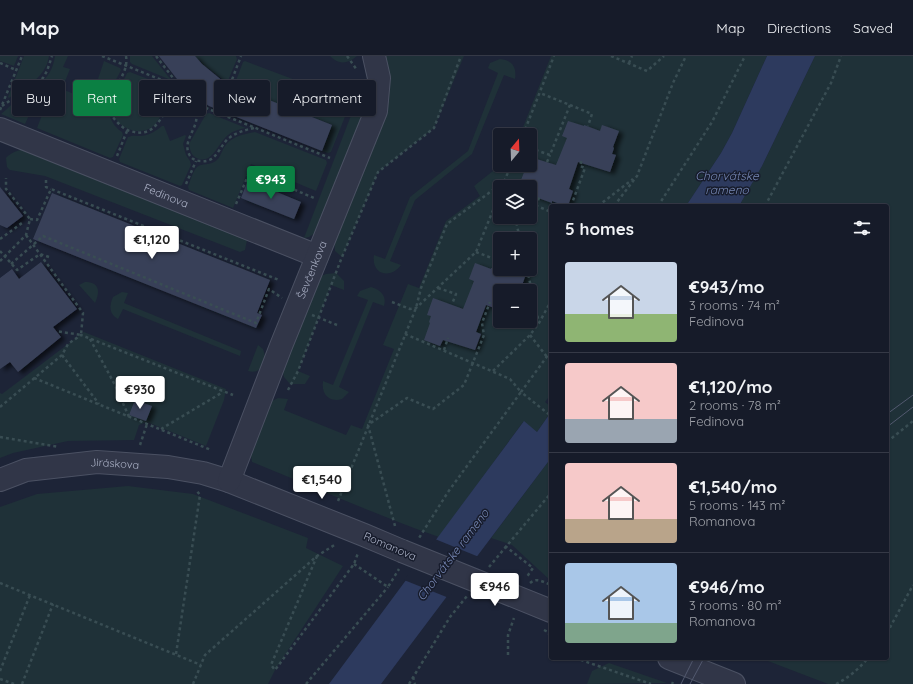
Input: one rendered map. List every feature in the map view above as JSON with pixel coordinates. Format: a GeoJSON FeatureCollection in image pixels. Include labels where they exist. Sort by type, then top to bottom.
{"type":"FeatureCollection","features":[{"type":"Feature","properties":{"kind":"street","name":"Ševčenkova"},"geometry":{"type":"LineString","coordinates":[[229,481],[317,256],[376,111],[379,78],[374,56]]}},
{"type":"Feature","properties":{"kind":"street","name":"Fedinova"},"geometry":{"type":"LineString","coordinates":[[5,137],[317,256]]}},
{"type":"Feature","properties":{"kind":"street","name":"Jiráskova"},"geometry":{"type":"LineString","coordinates":[[0,480],[26,470],[97,462],[168,467],[203,473],[229,481]]}},
{"type":"Feature","properties":{"kind":"street","name":"Romanova"},"geometry":{"type":"LineString","coordinates":[[229,481],[364,535],[406,554],[489,586],[545,619]]}},
{"type":"Feature","properties":{"kind":"street"},"geometry":{"type":"LineString","coordinates":[[674,660],[734,684]]}},
{"type":"Feature","properties":{"kind":"path"},"geometry":{"type":"LineString","coordinates":[[0,110],[22,56]]}},
{"type":"Feature","properties":{"kind":"path"},"geometry":{"type":"LineString","coordinates":[[2,106],[43,78],[52,56]]}},
{"type":"Feature","properties":{"kind":"path"},"geometry":{"type":"LineString","coordinates":[[102,56],[162,80]]}},
{"type":"Feature","properties":{"kind":"path"},"geometry":{"type":"LineString","coordinates":[[126,56],[126,66],[123,75],[113,90],[110,99],[110,107],[112,116],[127,130],[137,133],[153,129],[160,122],[168,108],[174,104],[189,106],[195,111],[197,118],[196,124],[188,140],[187,149],[196,161],[210,160],[216,155],[224,142],[231,136],[241,131],[254,128]]}},
{"type":"Feature","properties":{"kind":"path"},"geometry":{"type":"LineString","coordinates":[[156,56],[175,80]]}},
{"type":"Feature","properties":{"kind":"path"},"geometry":{"type":"LineString","coordinates":[[232,80],[241,56]]}},
{"type":"Feature","properties":{"kind":"path"},"geometry":{"type":"LineString","coordinates":[[347,56],[361,75],[359,80]]}},
{"type":"Feature","properties":{"kind":"path"},"geometry":{"type":"LineString","coordinates":[[288,390],[298,371],[342,257],[378,172],[434,128],[462,56]]}},
{"type":"Feature","properties":{"kind":"path"},"geometry":{"type":"LineString","coordinates":[[526,128],[554,56]]}},
{"type":"Feature","properties":{"kind":"path"},"geometry":{"type":"LineString","coordinates":[[611,56],[647,71],[664,56]]}},
{"type":"Feature","properties":{"kind":"path"},"geometry":{"type":"LineString","coordinates":[[629,63],[632,56]]}},
{"type":"Feature","properties":{"kind":"path"},"geometry":{"type":"LineString","coordinates":[[616,204],[637,176],[673,83],[686,56]]}},
{"type":"Feature","properties":{"kind":"path"},"geometry":{"type":"LineString","coordinates":[[659,204],[712,122],[745,56]]}},
{"type":"Feature","properties":{"kind":"path"},"geometry":{"type":"LineString","coordinates":[[766,204],[831,83],[841,56]]}},
{"type":"Feature","properties":{"kind":"path"},"geometry":{"type":"LineString","coordinates":[[0,63],[16,70]]}},
{"type":"Feature","properties":{"kind":"path"},"geometry":{"type":"LineString","coordinates":[[540,93],[592,114],[588,126]]}},
{"type":"Feature","properties":{"kind":"path"},"geometry":{"type":"LineString","coordinates":[[547,162],[570,105]]}},
{"type":"Feature","properties":{"kind":"path"},"geometry":{"type":"LineString","coordinates":[[206,108],[330,158]]}},
{"type":"Feature","properties":{"kind":"path"},"geometry":{"type":"LineString","coordinates":[[115,161],[127,130]]}},
{"type":"Feature","properties":{"kind":"path"},"geometry":{"type":"LineString","coordinates":[[537,150],[550,155]]}},
{"type":"Feature","properties":{"kind":"path"},"geometry":{"type":"LineString","coordinates":[[572,204],[585,168],[580,166],[582,159]]}},
{"type":"Feature","properties":{"kind":"path"},"geometry":{"type":"LineString","coordinates":[[184,188],[196,161]]}},
{"type":"Feature","properties":{"kind":"path"},"geometry":{"type":"LineString","coordinates":[[234,209],[250,170],[314,198]]}},
{"type":"Feature","properties":{"kind":"path"},"geometry":{"type":"LineString","coordinates":[[601,204],[637,176]]}},
{"type":"Feature","properties":{"kind":"path"},"geometry":{"type":"LineString","coordinates":[[6,178],[6,189],[30,219],[37,220],[51,189]]}},
{"type":"Feature","properties":{"kind":"path"},"geometry":{"type":"LineString","coordinates":[[46,180],[46,187],[280,280]]}},
{"type":"Feature","properties":{"kind":"path"},"geometry":{"type":"LineString","coordinates":[[338,501],[416,308],[421,288],[447,224],[493,190]]}},
{"type":"Feature","properties":{"kind":"path"},"geometry":{"type":"LineString","coordinates":[[537,203],[540,195]]}},
{"type":"Feature","properties":{"kind":"path"},"geometry":{"type":"LineString","coordinates":[[537,206],[549,211]]}},
{"type":"Feature","properties":{"kind":"path"},"geometry":{"type":"LineString","coordinates":[[392,302],[410,309],[416,308],[476,252],[493,210]]}},
{"type":"Feature","properties":{"kind":"path"},"geometry":{"type":"LineString","coordinates":[[0,262],[26,235],[30,219]]}},
{"type":"Feature","properties":{"kind":"path"},"geometry":{"type":"LineString","coordinates":[[0,239],[22,223]]}},
{"type":"Feature","properties":{"kind":"path"},"geometry":{"type":"LineString","coordinates":[[162,233],[164,227]]}},
{"type":"Feature","properties":{"kind":"path"},"geometry":{"type":"LineString","coordinates":[[26,235],[83,313],[81,335]]}},
{"type":"Feature","properties":{"kind":"path"},"geometry":{"type":"LineString","coordinates":[[11,264],[42,236],[256,323],[269,289],[275,292]]}},
{"type":"Feature","properties":{"kind":"path"},"geometry":{"type":"LineString","coordinates":[[0,251],[17,270],[40,254]]}},
{"type":"Feature","properties":{"kind":"path"},"geometry":{"type":"LineString","coordinates":[[476,252],[493,258]]}},
{"type":"Feature","properties":{"kind":"path"},"geometry":{"type":"LineString","coordinates":[[40,254],[49,257]]}},
{"type":"Feature","properties":{"kind":"path"},"geometry":{"type":"LineString","coordinates":[[529,276],[539,323]]}},
{"type":"Feature","properties":{"kind":"path"},"geometry":{"type":"LineString","coordinates":[[438,288],[456,294],[452,304]]}},
{"type":"Feature","properties":{"kind":"path"},"geometry":{"type":"LineString","coordinates":[[368,425],[407,398],[433,409],[464,385],[484,335],[482,323],[490,302]]}},
{"type":"Feature","properties":{"kind":"path"},"geometry":{"type":"LineString","coordinates":[[493,371],[530,335],[539,323],[549,305]]}},
{"type":"Feature","properties":{"kind":"path"},"geometry":{"type":"LineString","coordinates":[[319,318],[337,325]]}},
{"type":"Feature","properties":{"kind":"path"},"geometry":{"type":"LineString","coordinates":[[56,331],[90,338],[233,395]]}},
{"type":"Feature","properties":{"kind":"path"},"geometry":{"type":"LineString","coordinates":[[405,334],[510,379],[521,392],[549,414]]}},
{"type":"Feature","properties":{"kind":"path"},"geometry":{"type":"LineString","coordinates":[[0,407],[62,355],[68,344],[81,335]]}},
{"type":"Feature","properties":{"kind":"path"},"geometry":{"type":"LineString","coordinates":[[306,684],[388,587],[406,554],[448,492],[547,356],[530,335]]}},
{"type":"Feature","properties":{"kind":"path"},"geometry":{"type":"LineString","coordinates":[[90,338],[115,385],[129,417]]}},
{"type":"Feature","properties":{"kind":"path"},"geometry":{"type":"LineString","coordinates":[[444,350],[448,338]]}},
{"type":"Feature","properties":{"kind":"path"},"geometry":{"type":"LineString","coordinates":[[62,355],[100,405]]}},
{"type":"Feature","properties":{"kind":"path"},"geometry":{"type":"LineString","coordinates":[[34,378],[210,450]]}},
{"type":"Feature","properties":{"kind":"path"},"geometry":{"type":"LineString","coordinates":[[160,430],[223,392]]}},
{"type":"Feature","properties":{"kind":"path"},"geometry":{"type":"LineString","coordinates":[[889,440],[913,421]]}},
{"type":"Feature","properties":{"kind":"path"},"geometry":{"type":"LineString","coordinates":[[140,445],[147,424]]}},
{"type":"Feature","properties":{"kind":"path"},"geometry":{"type":"LineString","coordinates":[[368,425],[395,526]]}},
{"type":"Feature","properties":{"kind":"path"},"geometry":{"type":"LineString","coordinates":[[0,437],[59,447]]}},
{"type":"Feature","properties":{"kind":"path"},"geometry":{"type":"LineString","coordinates":[[176,655],[200,495],[197,491]]}},
{"type":"Feature","properties":{"kind":"path"},"geometry":{"type":"LineString","coordinates":[[193,684],[205,655],[317,556],[336,544]]}},
{"type":"Feature","properties":{"kind":"path"},"geometry":{"type":"LineString","coordinates":[[505,546],[534,568],[526,578]]}},
{"type":"Feature","properties":{"kind":"path"},"geometry":{"type":"LineString","coordinates":[[317,556],[270,665],[274,670],[354,564],[358,553]]}},
{"type":"Feature","properties":{"kind":"path"},"geometry":{"type":"LineString","coordinates":[[354,564],[388,587]]}},
{"type":"Feature","properties":{"kind":"path"},"geometry":{"type":"LineString","coordinates":[[0,583],[201,665]]}},
{"type":"Feature","properties":{"kind":"path"},"geometry":{"type":"LineString","coordinates":[[889,629],[913,585]]}},
{"type":"Feature","properties":{"kind":"path"},"geometry":{"type":"LineString","coordinates":[[0,671],[30,596]]}},
{"type":"Feature","properties":{"kind":"path"},"geometry":{"type":"LineString","coordinates":[[22,684],[53,604]]}},
{"type":"Feature","properties":{"kind":"path"},"geometry":{"type":"LineString","coordinates":[[508,656],[508,635],[514,618]]}},
{"type":"Feature","properties":{"kind":"path"},"geometry":{"type":"LineString","coordinates":[[545,619],[549,634]]}},
{"type":"Feature","properties":{"kind":"path"},"geometry":{"type":"LineString","coordinates":[[581,660],[651,684]]}},
{"type":"Feature","properties":{"kind":"path"},"geometry":{"type":"LineString","coordinates":[[836,684],[846,679],[866,660]]}},
{"type":"Feature","properties":{"kind":"path"},"geometry":{"type":"LineString","coordinates":[[413,678],[415,684]]}},
{"type":"Feature","properties":{"kind":"path"},"geometry":{"type":"LineString","coordinates":[[0,679],[14,684]]}},
{"type":"Feature","properties":{"kind":"shaded area"},"geometry":{"type":"Polygon","coordinates":[[[0,56],[18,56],[14,66],[0,61],[0,56]]]}},
{"type":"Feature","properties":{"kind":"shaded area"},"geometry":{"type":"Polygon","coordinates":[[[24,56],[49,56],[44,70],[35,80],[15,80],[24,56]]]}},
{"type":"Feature","properties":{"kind":"shaded area"},"geometry":{"type":"Polygon","coordinates":[[[55,56],[68,56],[63,67],[70,69],[65,82],[65,80],[44,80],[53,65],[55,56]]]}},
{"type":"Feature","properties":{"kind":"shaded area"},"geometry":{"type":"Polygon","coordinates":[[[130,56],[152,56],[171,80],[132,64],[130,62],[130,56]]]}},
{"type":"Feature","properties":{"kind":"shaded area"},"geometry":{"type":"Polygon","coordinates":[[[195,56],[236,56],[237,59],[228,80],[223,80],[202,64],[195,56]]]}},
{"type":"Feature","properties":{"kind":"shaded area"},"geometry":{"type":"Polygon","coordinates":[[[330,56],[357,56],[350,61],[340,62],[336,61],[330,56]]]}},
{"type":"Feature","properties":{"kind":"shaded area"},"geometry":{"type":"Polygon","coordinates":[[[385,56],[464,56],[434,128],[378,172],[342,257],[335,251],[334,237],[389,83],[385,56]]]}},
{"type":"Feature","properties":{"kind":"shaded area"},"geometry":{"type":"Polygon","coordinates":[[[551,56],[767,56],[732,133],[721,153],[687,204],[549,204],[549,397],[545,402],[549,405],[549,415],[537,432],[523,422],[439,537],[368,510],[252,462],[250,449],[272,401],[278,398],[288,399],[284,410],[346,435],[351,425],[362,429],[394,349],[383,345],[408,284],[419,288],[446,221],[480,196],[474,186],[493,171],[537,172],[537,128],[523,128],[551,56]]]}},
{"type":"Feature","properties":{"kind":"shaded area"},"geometry":{"type":"Polygon","coordinates":[[[815,56],[913,56],[913,684],[828,684],[765,660],[889,660],[889,204],[740,204],[762,166],[815,56]]]}},
{"type":"Feature","properties":{"kind":"shaded area"},"geometry":{"type":"Polygon","coordinates":[[[500,59],[508,61],[513,65],[515,79],[504,75],[472,154],[415,200],[390,261],[401,265],[397,270],[382,273],[375,267],[374,255],[385,259],[410,197],[468,151],[498,73],[488,68],[490,63],[500,59]]]}},
{"type":"Feature","properties":{"kind":"shaded area"},"geometry":{"type":"Polygon","coordinates":[[[104,61],[120,68],[121,70],[116,80],[98,79],[104,61]]]}},
{"type":"Feature","properties":{"kind":"shaded area"},"geometry":{"type":"Polygon","coordinates":[[[245,61],[295,80],[278,80],[278,104],[270,101],[270,80],[236,80],[243,62],[245,61]]]}},
{"type":"Feature","properties":{"kind":"shaded area"},"geometry":{"type":"Polygon","coordinates":[[[130,72],[151,80],[139,80],[139,116],[161,116],[156,124],[151,128],[136,131],[129,129],[119,123],[114,116],[131,116],[131,80],[123,80],[127,73],[130,72]]]}},
{"type":"Feature","properties":{"kind":"shaded area"},"geometry":{"type":"Polygon","coordinates":[[[12,87],[12,96],[8,97],[12,87]]]}},
{"type":"Feature","properties":{"kind":"shaded area"},"geometry":{"type":"Polygon","coordinates":[[[65,90],[73,94],[73,116],[110,116],[116,127],[122,132],[123,135],[113,157],[110,158],[37,128],[42,116],[65,116],[65,90]]]}},
{"type":"Feature","properties":{"kind":"shaded area"},"geometry":{"type":"Polygon","coordinates":[[[12,104],[12,116],[29,116],[25,124],[1,114],[12,104]]]}},
{"type":"Feature","properties":{"kind":"shaded area"},"geometry":{"type":"Polygon","coordinates":[[[209,113],[246,128],[232,132],[224,138],[212,155],[208,158],[199,159],[192,153],[189,144],[206,114],[209,113]]]}},
{"type":"Feature","properties":{"kind":"shaded area"},"geometry":{"type":"Polygon","coordinates":[[[309,116],[345,116],[331,152],[328,153],[322,151],[332,125],[309,116]]]}},
{"type":"Feature","properties":{"kind":"shaded area"},"geometry":{"type":"Polygon","coordinates":[[[351,116],[363,116],[317,232],[304,238],[351,116]]]}},
{"type":"Feature","properties":{"kind":"shaded area"},"geometry":{"type":"Polygon","coordinates":[[[164,126],[170,141],[185,135],[186,136],[183,144],[191,165],[182,185],[180,186],[120,162],[119,159],[128,137],[147,135],[164,126]]]}},
{"type":"Feature","properties":{"kind":"shaded area"},"geometry":{"type":"Polygon","coordinates":[[[255,132],[326,160],[327,163],[316,191],[251,164],[233,208],[189,190],[188,187],[197,167],[215,162],[220,157],[225,146],[231,140],[255,132]]]}},
{"type":"Feature","properties":{"kind":"shaded area"},"geometry":{"type":"Polygon","coordinates":[[[25,149],[245,236],[247,240],[245,250],[240,252],[45,176],[10,170],[7,167],[6,158],[14,152],[25,149]]]}},
{"type":"Feature","properties":{"kind":"shaded area"},"geometry":{"type":"Polygon","coordinates":[[[336,273],[344,281],[344,290],[331,285],[298,371],[310,376],[305,384],[290,384],[284,377],[282,368],[317,278],[326,274],[336,273]]]}},
{"type":"Feature","properties":{"kind":"shaded area"},"geometry":{"type":"Polygon","coordinates":[[[85,282],[90,282],[98,288],[98,295],[95,303],[79,285],[85,282]]]}},
{"type":"Feature","properties":{"kind":"shaded area"},"geometry":{"type":"Polygon","coordinates":[[[371,287],[378,290],[384,296],[384,306],[373,302],[339,387],[349,392],[342,399],[333,400],[327,396],[323,390],[323,381],[333,385],[368,300],[357,296],[360,291],[371,287]]]}},
{"type":"Feature","properties":{"kind":"shaded area"},"geometry":{"type":"Polygon","coordinates":[[[122,292],[128,293],[124,303],[241,351],[240,356],[123,309],[118,319],[111,312],[111,304],[113,297],[122,292]]]}},
{"type":"Feature","properties":{"kind":"shaded area"},"geometry":{"type":"Polygon","coordinates":[[[84,332],[226,389],[224,400],[206,446],[147,422],[139,425],[134,440],[68,441],[13,453],[0,458],[0,393],[2,394],[84,332]]]}},
{"type":"Feature","properties":{"kind":"shaded area"},"geometry":{"type":"Polygon","coordinates":[[[258,345],[263,349],[266,359],[257,371],[248,371],[258,345]]]}},
{"type":"Feature","properties":{"kind":"shaded area"},"geometry":{"type":"Polygon","coordinates":[[[549,461],[549,579],[512,545],[491,538],[549,461]]]}},
{"type":"Feature","properties":{"kind":"shaded area"},"geometry":{"type":"Polygon","coordinates":[[[128,486],[193,494],[308,538],[306,548],[343,566],[275,670],[268,684],[0,684],[0,507],[37,494],[128,486]]]}},
{"type":"Feature","properties":{"kind":"shaded area"},"geometry":{"type":"Polygon","coordinates":[[[609,663],[667,683],[587,684],[592,671],[609,663]]]}},
{"type":"Feature","properties":{"kind":"water","name":"Chorvátske rameno"},"geometry":{"type":"Polygon","coordinates":[[[767,56],[815,56],[762,166],[740,204],[687,204],[721,153],[732,133],[767,56]]]}},
{"type":"Feature","properties":{"kind":"water","name":"Chorvátske rameno"},"geometry":{"type":"Polygon","coordinates":[[[549,415],[549,461],[381,684],[329,684],[524,421],[537,432],[549,415]]]}},
{"type":"Feature","properties":{"kind":"pier"},"geometry":{"type":"Polygon","coordinates":[[[435,539],[479,557],[449,598],[404,580],[435,539]]]}},
{"type":"Feature","properties":{"kind":"building"},"geometry":{"type":"Polygon","coordinates":[[[159,56],[195,56],[202,64],[222,80],[214,80],[214,108],[206,104],[206,80],[178,80],[159,56]]]}},
{"type":"Feature","properties":{"kind":"building"},"geometry":{"type":"Polygon","coordinates":[[[270,100],[278,104],[278,116],[309,116],[332,125],[322,151],[234,116],[270,116],[270,100]]]}},
{"type":"Feature","properties":{"kind":"building"},"geometry":{"type":"Polygon","coordinates":[[[568,121],[600,131],[602,125],[619,131],[613,147],[612,154],[616,155],[610,172],[578,162],[569,189],[573,191],[569,204],[560,204],[552,201],[552,203],[537,198],[537,180],[521,180],[524,172],[537,172],[537,159],[556,165],[567,138],[562,136],[568,121]]]}},
{"type":"Feature","properties":{"kind":"building"},"geometry":{"type":"Polygon","coordinates":[[[248,180],[301,202],[294,219],[241,198],[248,180]]]}},
{"type":"Feature","properties":{"kind":"building"},"geometry":{"type":"Polygon","coordinates":[[[0,187],[23,216],[7,228],[0,225],[0,187]]]}},
{"type":"Feature","properties":{"kind":"building"},"geometry":{"type":"Polygon","coordinates":[[[52,193],[270,280],[257,313],[262,315],[256,328],[33,239],[52,193]]]}},
{"type":"Feature","properties":{"kind":"building"},"geometry":{"type":"Polygon","coordinates":[[[41,262],[77,309],[53,327],[61,337],[18,372],[10,362],[0,369],[0,278],[12,269],[19,279],[41,262]]]}},
{"type":"Feature","properties":{"kind":"building"},"geometry":{"type":"Polygon","coordinates":[[[475,263],[493,269],[493,276],[525,276],[522,284],[493,284],[493,308],[486,305],[476,332],[481,334],[475,350],[443,340],[440,346],[424,340],[431,316],[427,315],[433,298],[463,309],[474,281],[469,279],[475,263]]]}},
{"type":"Feature","properties":{"kind":"building"},"geometry":{"type":"Polygon","coordinates":[[[135,400],[152,406],[146,421],[129,415],[135,400]]]}},
{"type":"Feature","properties":{"kind":"tram line"},"geometry":{"type":"LineString","coordinates":[[889,413],[913,395]]}},
{"type":"Feature","properties":{"kind":"tram line"},"geometry":{"type":"LineString","coordinates":[[889,425],[913,407]]}},
{"type":"Feature","properties":{"kind":"tram line"},"geometry":{"type":"LineString","coordinates":[[681,684],[693,660]]}},
{"type":"Feature","properties":{"kind":"tram line"},"geometry":{"type":"LineString","coordinates":[[690,684],[703,660]]}}]}
